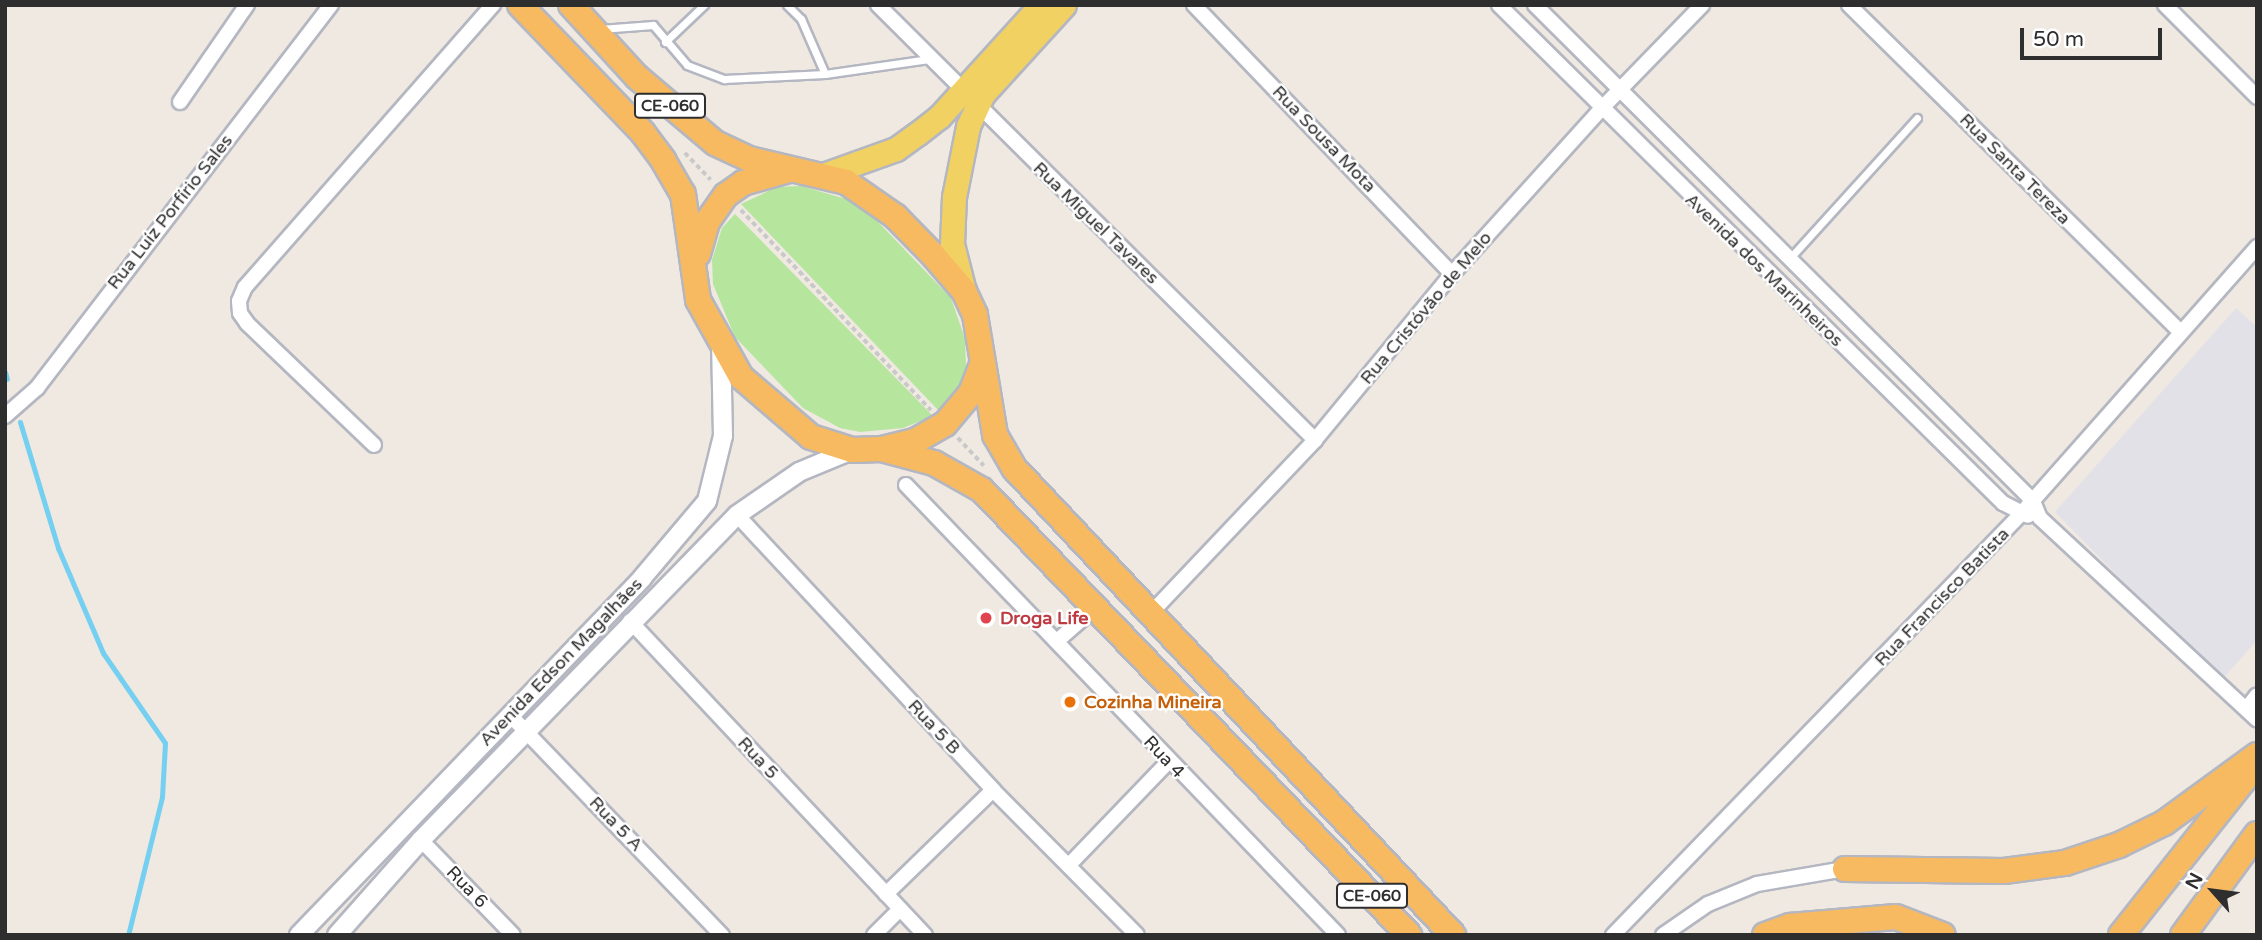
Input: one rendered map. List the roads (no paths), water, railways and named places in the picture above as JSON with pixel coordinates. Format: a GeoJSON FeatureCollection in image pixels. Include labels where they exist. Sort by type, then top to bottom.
{"type":"FeatureCollection","features":[{"type":"Feature","properties":{"kind":"highway","name":"CE-060"},"geometry":{"type":"LineString","coordinates":[[520,5],[643,133],[663,160],[683,194],[696,264],[698,300],[741,377],[811,438],[852,450],[881,449],[934,463],[982,490],[1409,935]]}},
{"type":"Feature","properties":{"kind":"highway","name":"CE-060"},"geometry":{"type":"LineString","coordinates":[[571,5],[637,77],[715,143],[749,159],[823,175],[867,194],[895,216],[964,291],[982,338],[982,365],[995,435],[1015,469],[1453,935]]}},
{"type":"Feature","properties":{"kind":"highway"},"geometry":{"type":"LineString","coordinates":[[696,264],[707,222],[726,195],[743,183],[793,169]]}},
{"type":"Feature","properties":{"kind":"highway"},"geometry":{"type":"LineString","coordinates":[[881,449],[917,440],[945,424],[971,393],[982,365]]}},
{"type":"Feature","properties":{"kind":"highway"},"geometry":{"type":"LineString","coordinates":[[1845,869],[2004,871],[2095,854],[2164,823],[2257,755]]}},
{"type":"Feature","properties":{"kind":"highway"},"geometry":{"type":"LineString","coordinates":[[2121,935],[2257,763]]}},
{"type":"Feature","properties":{"kind":"highway"},"geometry":{"type":"LineString","coordinates":[[2183,935],[2257,834]]}},
{"type":"Feature","properties":{"kind":"highway"},"geometry":{"type":"LineString","coordinates":[[1765,935],[1790,926],[1896,917],[1943,935]]}},
{"type":"Feature","properties":{"kind":"main road"},"geometry":{"type":"LineString","coordinates":[[964,291],[952,244],[954,197],[969,100],[1041,5]]}},
{"type":"Feature","properties":{"kind":"main road"},"geometry":{"type":"LineString","coordinates":[[823,175],[896,149],[939,117],[969,100],[995,79],[1063,5]]}},
{"type":"Feature","properties":{"kind":"street"},"geometry":{"type":"LineString","coordinates":[[180,102],[247,5]]}},
{"type":"Feature","properties":{"kind":"street","name":"Rua Luíz Porfírio Sales"},"geometry":{"type":"LineString","coordinates":[[5,416],[37,388],[331,5]]}},
{"type":"Feature","properties":{"kind":"street"},"geometry":{"type":"LineString","coordinates":[[374,445],[247,323],[240,313],[239,301],[245,288],[493,5]]}},
{"type":"Feature","properties":{"kind":"street","name":"Rua Miguel Tavares"},"geometry":{"type":"LineString","coordinates":[[878,5],[969,100],[1315,440]]}},
{"type":"Feature","properties":{"kind":"street","name":"Rua Sousa Mota"},"geometry":{"type":"LineString","coordinates":[[1194,5],[1452,274]]}},
{"type":"Feature","properties":{"kind":"street","name":"Avenida dos Marinheiros"},"geometry":{"type":"LineString","coordinates":[[1499,5],[1732,239],[2020,516]]}},
{"type":"Feature","properties":{"kind":"street","name":"Avenida dos Marinheiros"},"geometry":{"type":"LineString","coordinates":[[1535,5],[2033,501],[2040,517],[2129,597],[2226,695],[2252,714]]}},
{"type":"Feature","properties":{"kind":"street","name":"Rua Cristóvão de Melo"},"geometry":{"type":"LineString","coordinates":[[1151,612],[1315,440],[1452,274],[1601,109],[1702,5]]}},
{"type":"Feature","properties":{"kind":"street","name":"Rua Santa Tereza"},"geometry":{"type":"LineString","coordinates":[[1849,5],[2181,332]]}},
{"type":"Feature","properties":{"kind":"street"},"geometry":{"type":"LineString","coordinates":[[2165,5],[2257,97]]}},
{"type":"Feature","properties":{"kind":"street"},"geometry":{"type":"LineString","coordinates":[[1732,239],[1750,219]]}},
{"type":"Feature","properties":{"kind":"street","name":"Rua Francisco Batista"},"geometry":{"type":"LineString","coordinates":[[1613,935],[2020,516],[2257,247]]}},
{"type":"Feature","properties":{"kind":"street","name":"Avenida Edson Magalhães"},"geometry":{"type":"LineString","coordinates":[[307,931],[642,578],[707,501],[723,436],[721,343]]}},
{"type":"Feature","properties":{"kind":"street","name":"Avenida Edson Magalhães"},"geometry":{"type":"LineString","coordinates":[[337,935],[421,840],[527,732],[630,621],[737,515],[799,472],[852,450]]}},
{"type":"Feature","properties":{"kind":"street","name":"Rua 4"},"geometry":{"type":"LineString","coordinates":[[906,485],[1057,641],[1168,762],[1338,935]]}},
{"type":"Feature","properties":{"kind":"street","name":"Rua 5 B"},"geometry":{"type":"LineString","coordinates":[[737,515],[993,790],[1136,935]]}},
{"type":"Feature","properties":{"kind":"street"},"geometry":{"type":"LineString","coordinates":[[2020,516],[2040,517]]}},
{"type":"Feature","properties":{"kind":"street"},"geometry":{"type":"LineString","coordinates":[[1057,641],[1096,607]]}},
{"type":"Feature","properties":{"kind":"street","name":"Rua 5"},"geometry":{"type":"LineString","coordinates":[[630,621],[925,935]]}},
{"type":"Feature","properties":{"kind":"street"},"geometry":{"type":"LineString","coordinates":[[2252,714],[2257,695]]}},
{"type":"Feature","properties":{"kind":"street","name":"Rua 5 A"},"geometry":{"type":"LineString","coordinates":[[510,715],[722,935]]}},
{"type":"Feature","properties":{"kind":"street"},"geometry":{"type":"LineString","coordinates":[[1069,865],[1168,762]]}},
{"type":"Feature","properties":{"kind":"street"},"geometry":{"type":"LineString","coordinates":[[886,894],[993,790]]}},
{"type":"Feature","properties":{"kind":"street","name":"Rua 6"},"geometry":{"type":"LineString","coordinates":[[421,840],[513,935]]}},
{"type":"Feature","properties":{"kind":"street"},"geometry":{"type":"LineString","coordinates":[[1663,935],[1708,904],[1757,884],[1845,869]]}},
{"type":"Feature","properties":{"kind":"street"},"geometry":{"type":"LineString","coordinates":[[874,935],[900,909]]}},
{"type":"Feature","properties":{"kind":"lane"},"geometry":{"type":"LineString","coordinates":[[665,42],[704,5]]}},
{"type":"Feature","properties":{"kind":"lane"},"geometry":{"type":"LineString","coordinates":[[787,5],[801,19],[825,74]]}},
{"type":"Feature","properties":{"kind":"lane"},"geometry":{"type":"LineString","coordinates":[[593,30],[653,25],[687,65],[724,79],[825,74],[929,59]]}},
{"type":"Feature","properties":{"kind":"lane"},"geometry":{"type":"LineString","coordinates":[[1790,258],[1917,118]]}},
{"type":"Feature","properties":{"kind":"waterway"},"geometry":{"type":"LineString","coordinates":[[5,372],[7,379]]}},
{"type":"Feature","properties":{"kind":"waterway"},"geometry":{"type":"LineString","coordinates":[[20,422],[58,548],[103,653],[165,743],[162,797],[128,935]]}},
{"type":"Feature","properties":{"kind":"place","name":"Droga Life"},"geometry":{"type":"Point","coordinates":[986,618]}},
{"type":"Feature","properties":{"kind":"place","name":"Cozinha Mineira"},"geometry":{"type":"Point","coordinates":[1070,702]}}]}
